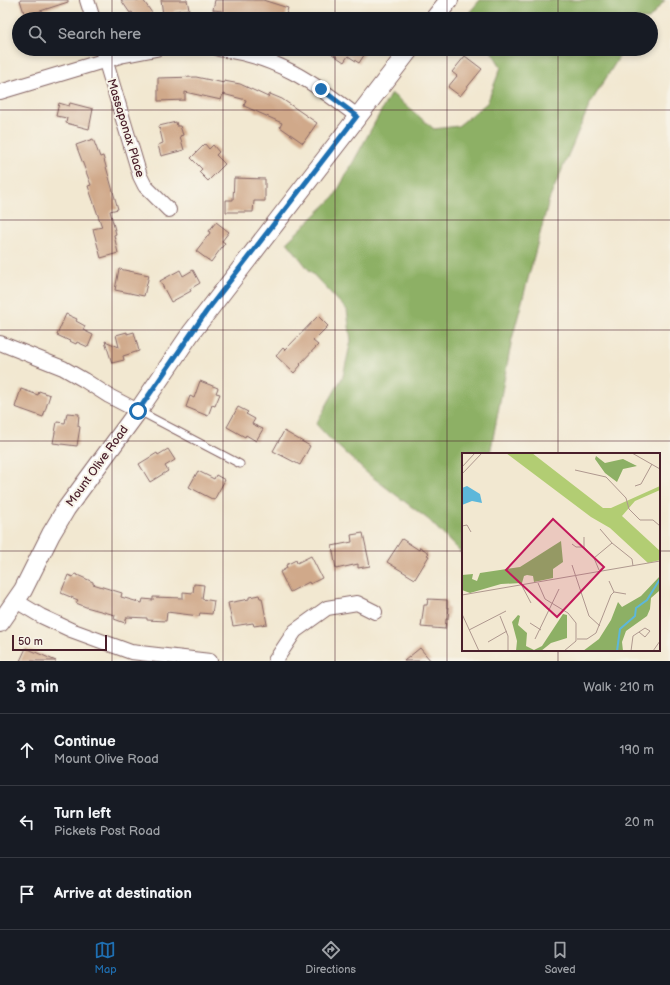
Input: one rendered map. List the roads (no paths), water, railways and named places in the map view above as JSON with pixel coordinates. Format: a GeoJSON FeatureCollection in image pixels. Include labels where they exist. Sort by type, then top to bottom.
{"type":"FeatureCollection","features":[{"type":"Feature","properties":{"kind":"street"},"geometry":{"type":"LineString","coordinates":[[87,0],[91,12]]}},
{"type":"Feature","properties":{"kind":"street"},"geometry":{"type":"LineString","coordinates":[[440,12],[449,0]]}},
{"type":"Feature","properties":{"kind":"street"},"geometry":{"type":"LineString","coordinates":[[0,92],[101,56]]}},
{"type":"Feature","properties":{"kind":"street","name":"Massaponax Place"},"geometry":{"type":"LineString","coordinates":[[104,56],[140,176],[145,186],[169,210]]}},
{"type":"Feature","properties":{"kind":"street"},"geometry":{"type":"LineString","coordinates":[[254,56],[299,75],[321,89],[357,116]]}},
{"type":"Feature","properties":{"kind":"street","name":"Mount Olive Road"},"geometry":{"type":"LineString","coordinates":[[0,623],[16,601],[30,577],[51,534],[66,509],[138,411],[202,318],[404,56]]}},
{"type":"Feature","properties":{"kind":"street"},"geometry":{"type":"LineString","coordinates":[[0,343],[63,368],[109,396],[138,411]]}},
{"type":"Feature","properties":{"kind":"street"},"geometry":{"type":"LineString","coordinates":[[16,601],[42,616],[130,657],[210,661]]}},
{"type":"Feature","properties":{"kind":"street"},"geometry":{"type":"LineString","coordinates":[[275,661],[295,631],[327,608],[358,603],[375,612]]}},
{"type":"Feature","properties":{"kind":"lane"},"geometry":{"type":"LineString","coordinates":[[138,411],[240,464]]}}]}
